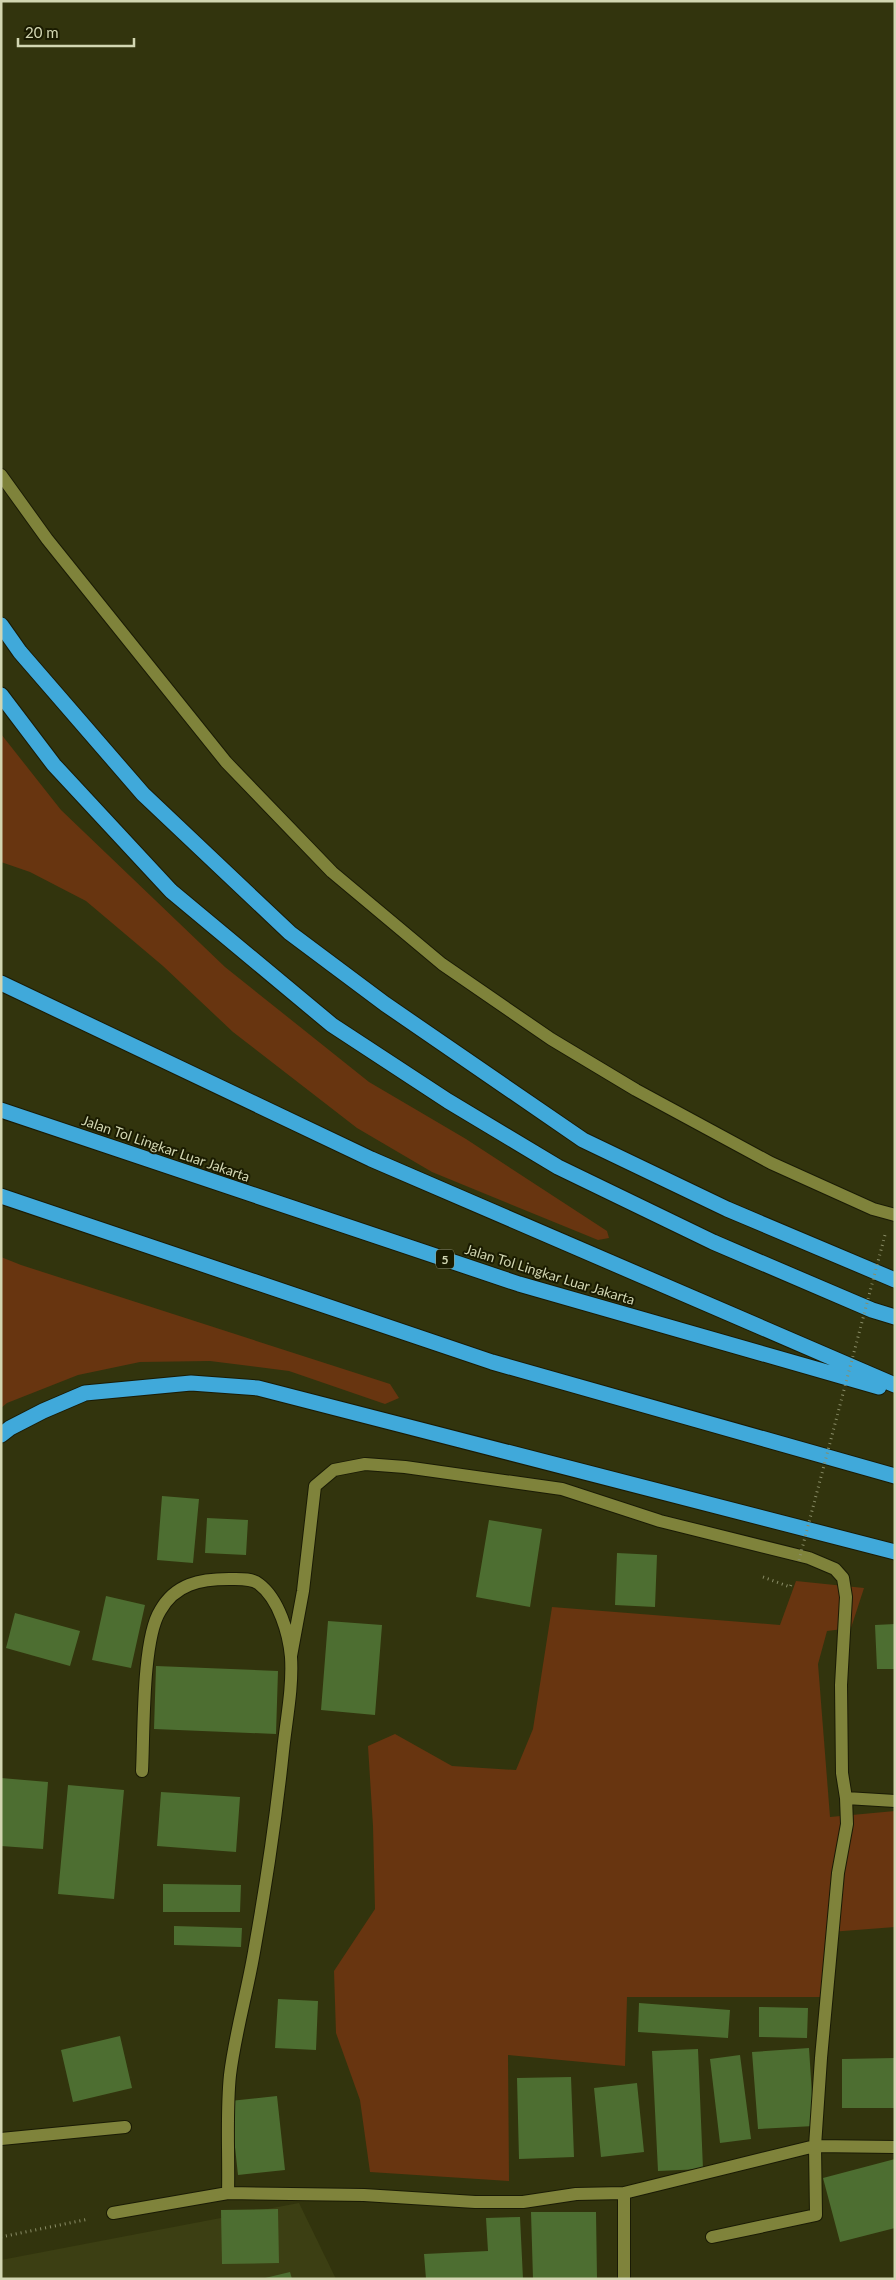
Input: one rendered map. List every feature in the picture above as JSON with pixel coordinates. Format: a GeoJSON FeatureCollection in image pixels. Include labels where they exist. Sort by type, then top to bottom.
{"type":"FeatureCollection","features":[{"type":"Feature","properties":{"kind":"highway"},"geometry":{"type":"LineString","coordinates":[[1,624],[20,652],[143,794],[290,933],[385,1004],[583,1140],[727,1209],[895,1280]]}},
{"type":"Feature","properties":{"kind":"highway"},"geometry":{"type":"LineString","coordinates":[[1,695],[54,765],[171,891],[332,1025],[448,1101],[558,1167],[713,1242],[872,1310],[895,1317]]}},
{"type":"Feature","properties":{"kind":"highway"},"geometry":{"type":"LineString","coordinates":[[1,983],[371,1159],[895,1385]]}},
{"type":"Feature","properties":{"kind":"highway","name":"Jalan Tol Lingkar Luar Jakarta"},"geometry":{"type":"LineString","coordinates":[[1,1110],[519,1284],[895,1391]]}},
{"type":"Feature","properties":{"kind":"highway"},"geometry":{"type":"LineString","coordinates":[[1,1196],[492,1362],[895,1476]]}},
{"type":"Feature","properties":{"kind":"highway"},"geometry":{"type":"LineString","coordinates":[[1,1435],[10,1428],[43,1411],[85,1393],[191,1383],[258,1388],[895,1552]]}},
{"type":"Feature","properties":{"kind":"street"},"geometry":{"type":"LineString","coordinates":[[1,475],[47,539],[226,762],[332,872],[442,964],[551,1039],[636,1090],[771,1163],[873,1209],[895,1215]]}},
{"type":"Feature","properties":{"kind":"street"},"geometry":{"type":"LineString","coordinates":[[228,2192],[230,2076],[254,1952],[277,1806],[290,1684],[291,1656],[303,1591],[315,1486],[334,1470],[365,1464],[405,1467],[568,1490],[660,1521],[809,1558],[835,1569],[843,1578],[846,1597],[841,1685],[842,1773],[846,1798],[847,1824],[838,1873],[815,2146],[816,2215],[712,2237]]}},
{"type":"Feature","properties":{"kind":"street"},"geometry":{"type":"LineString","coordinates":[[142,1771],[148,1659],[152,1626],[160,1610],[176,1591],[190,1584],[209,1579],[243,1578],[258,1583],[269,1595],[279,1612],[291,1656]]}},
{"type":"Feature","properties":{"kind":"street"},"geometry":{"type":"LineString","coordinates":[[846,1798],[895,1801]]}},
{"type":"Feature","properties":{"kind":"street"},"geometry":{"type":"LineString","coordinates":[[1,2139],[125,2126]]}},
{"type":"Feature","properties":{"kind":"street"},"geometry":{"type":"LineString","coordinates":[[113,2213],[228,2192],[364,2195],[475,2202],[523,2202],[576,2194],[624,2193],[815,2146],[895,2147]]}},
{"type":"Feature","properties":{"kind":"street"},"geometry":{"type":"LineString","coordinates":[[624,2193],[624,2279]]}},
{"type":"Feature","properties":{"kind":"path"},"geometry":{"type":"LineString","coordinates":[[799,1560],[885,1235]]}},
{"type":"Feature","properties":{"kind":"path"},"geometry":{"type":"LineString","coordinates":[[1,2237],[113,2213]]}},
{"type":"Feature","properties":{"kind":"shaded area"},"geometry":{"type":"Polygon","coordinates":[[[1,734],[61,810],[225,967],[369,1082],[466,1139],[607,1231],[609,1238],[598,1240],[432,1172],[357,1128],[233,1032],[163,966],[86,901],[30,872],[1,862],[1,734]]]}},
{"type":"Feature","properties":{"kind":"shaded area"},"geometry":{"type":"Polygon","coordinates":[[[1,1257],[390,1384],[399,1398],[385,1404],[289,1371],[210,1361],[140,1362],[78,1375],[7,1403],[1,1408],[1,1257]]]}},
{"type":"Feature","properties":{"kind":"shaded area"},"geometry":{"type":"Polygon","coordinates":[[[796,1581],[864,1588],[851,1628],[827,1631],[818,1664],[830,1817],[895,1811],[895,1927],[830,1932],[829,1997],[627,1997],[625,2066],[508,2055],[509,2181],[370,2172],[360,2100],[336,2033],[334,1971],[375,1909],[373,1826],[368,1746],[395,1734],[452,1766],[516,1770],[533,1729],[552,1607],[780,1625],[796,1581]]]}},
{"type":"Feature","properties":{"kind":"shaded area"},"geometry":{"type":"Polygon","coordinates":[[[299,2203],[336,2279],[1,2279],[1,2260],[299,2203]]]}},
{"type":"Feature","properties":{"kind":"building"},"geometry":{"type":"Polygon","coordinates":[[[162,1496],[199,1499],[193,1563],[157,1560],[162,1496]]]}},
{"type":"Feature","properties":{"kind":"building"},"geometry":{"type":"Polygon","coordinates":[[[207,1518],[248,1520],[246,1555],[205,1553],[207,1518]]]}},
{"type":"Feature","properties":{"kind":"building"},"geometry":{"type":"Polygon","coordinates":[[[489,1520],[542,1529],[530,1607],[476,1597],[489,1520]]]}},
{"type":"Feature","properties":{"kind":"building"},"geometry":{"type":"Polygon","coordinates":[[[617,1553],[657,1555],[655,1607],[615,1605],[617,1553]]]}},
{"type":"Feature","properties":{"kind":"building"},"geometry":{"type":"Polygon","coordinates":[[[106,1596],[145,1605],[131,1668],[92,1660],[106,1596]]]}},
{"type":"Feature","properties":{"kind":"building"},"geometry":{"type":"Polygon","coordinates":[[[15,1613],[80,1631],[70,1666],[6,1648],[15,1613]]]}},
{"type":"Feature","properties":{"kind":"building"},"geometry":{"type":"Polygon","coordinates":[[[328,1621],[382,1625],[375,1715],[321,1710],[328,1621]]]}},
{"type":"Feature","properties":{"kind":"building"},"geometry":{"type":"Polygon","coordinates":[[[895,1624],[895,1669],[877,1669],[875,1625],[895,1624]]]}},
{"type":"Feature","properties":{"kind":"building"},"geometry":{"type":"Polygon","coordinates":[[[156,1666],[278,1671],[276,1734],[154,1729],[156,1666]]]}},
{"type":"Feature","properties":{"kind":"building"},"geometry":{"type":"Polygon","coordinates":[[[1,1778],[48,1782],[43,1849],[1,1846],[1,1778]]]}},
{"type":"Feature","properties":{"kind":"building"},"geometry":{"type":"Polygon","coordinates":[[[68,1785],[124,1790],[114,1899],[58,1894],[68,1785]]]}},
{"type":"Feature","properties":{"kind":"building"},"geometry":{"type":"Polygon","coordinates":[[[161,1792],[240,1797],[236,1852],[157,1846],[161,1792]]]}},
{"type":"Feature","properties":{"kind":"building"},"geometry":{"type":"Polygon","coordinates":[[[163,1884],[241,1885],[240,1912],[163,1912],[163,1884]]]}},
{"type":"Feature","properties":{"kind":"building"},"geometry":{"type":"Polygon","coordinates":[[[174,1926],[242,1928],[241,1947],[174,1945],[174,1926]]]}},
{"type":"Feature","properties":{"kind":"building"},"geometry":{"type":"Polygon","coordinates":[[[278,1999],[318,2001],[316,2050],[275,2048],[278,1999]]]}},
{"type":"Feature","properties":{"kind":"building"},"geometry":{"type":"Polygon","coordinates":[[[639,2003],[730,2010],[728,2038],[638,2032],[639,2003]]]}},
{"type":"Feature","properties":{"kind":"building"},"geometry":{"type":"Polygon","coordinates":[[[759,2007],[808,2008],[807,2038],[759,2037],[759,2007]]]}},
{"type":"Feature","properties":{"kind":"building"},"geometry":{"type":"Polygon","coordinates":[[[120,2036],[132,2088],[73,2102],[61,2050],[120,2036]]]}},
{"type":"Feature","properties":{"kind":"building"},"geometry":{"type":"Polygon","coordinates":[[[809,2048],[814,2126],[758,2129],[752,2052],[809,2048]]]}},
{"type":"Feature","properties":{"kind":"building"},"geometry":{"type":"Polygon","coordinates":[[[698,2049],[703,2169],[658,2171],[652,2051],[698,2049]]]}},
{"type":"Feature","properties":{"kind":"building"},"geometry":{"type":"Polygon","coordinates":[[[740,2055],[751,2139],[720,2143],[710,2059],[740,2055]]]}},
{"type":"Feature","properties":{"kind":"building"},"geometry":{"type":"Polygon","coordinates":[[[895,2058],[895,2108],[842,2108],[842,2059],[895,2058]]]}},
{"type":"Feature","properties":{"kind":"building"},"geometry":{"type":"Polygon","coordinates":[[[571,2077],[574,2157],[519,2159],[517,2078],[571,2077]]]}},
{"type":"Feature","properties":{"kind":"building"},"geometry":{"type":"Polygon","coordinates":[[[637,2083],[644,2152],[601,2157],[594,2088],[637,2083]]]}},
{"type":"Feature","properties":{"kind":"building"},"geometry":{"type":"Polygon","coordinates":[[[277,2096],[285,2170],[238,2175],[230,2101],[277,2096]]]}},
{"type":"Feature","properties":{"kind":"building"},"geometry":{"type":"Polygon","coordinates":[[[895,2159],[895,2228],[840,2242],[823,2178],[895,2159]]]}},
{"type":"Feature","properties":{"kind":"building"},"geometry":{"type":"Polygon","coordinates":[[[278,2209],[279,2263],[222,2264],[221,2210],[278,2209]]]}},
{"type":"Feature","properties":{"kind":"building"},"geometry":{"type":"Polygon","coordinates":[[[531,2212],[596,2212],[597,2279],[533,2279],[531,2212]]]}},
{"type":"Feature","properties":{"kind":"building"},"geometry":{"type":"Polygon","coordinates":[[[520,2217],[523,2279],[426,2279],[424,2254],[488,2251],[486,2218],[520,2217]]]}},
{"type":"Feature","properties":{"kind":"building"},"geometry":{"type":"Polygon","coordinates":[[[290,2272],[292,2279],[265,2279],[265,2278],[290,2272]]]}}]}
